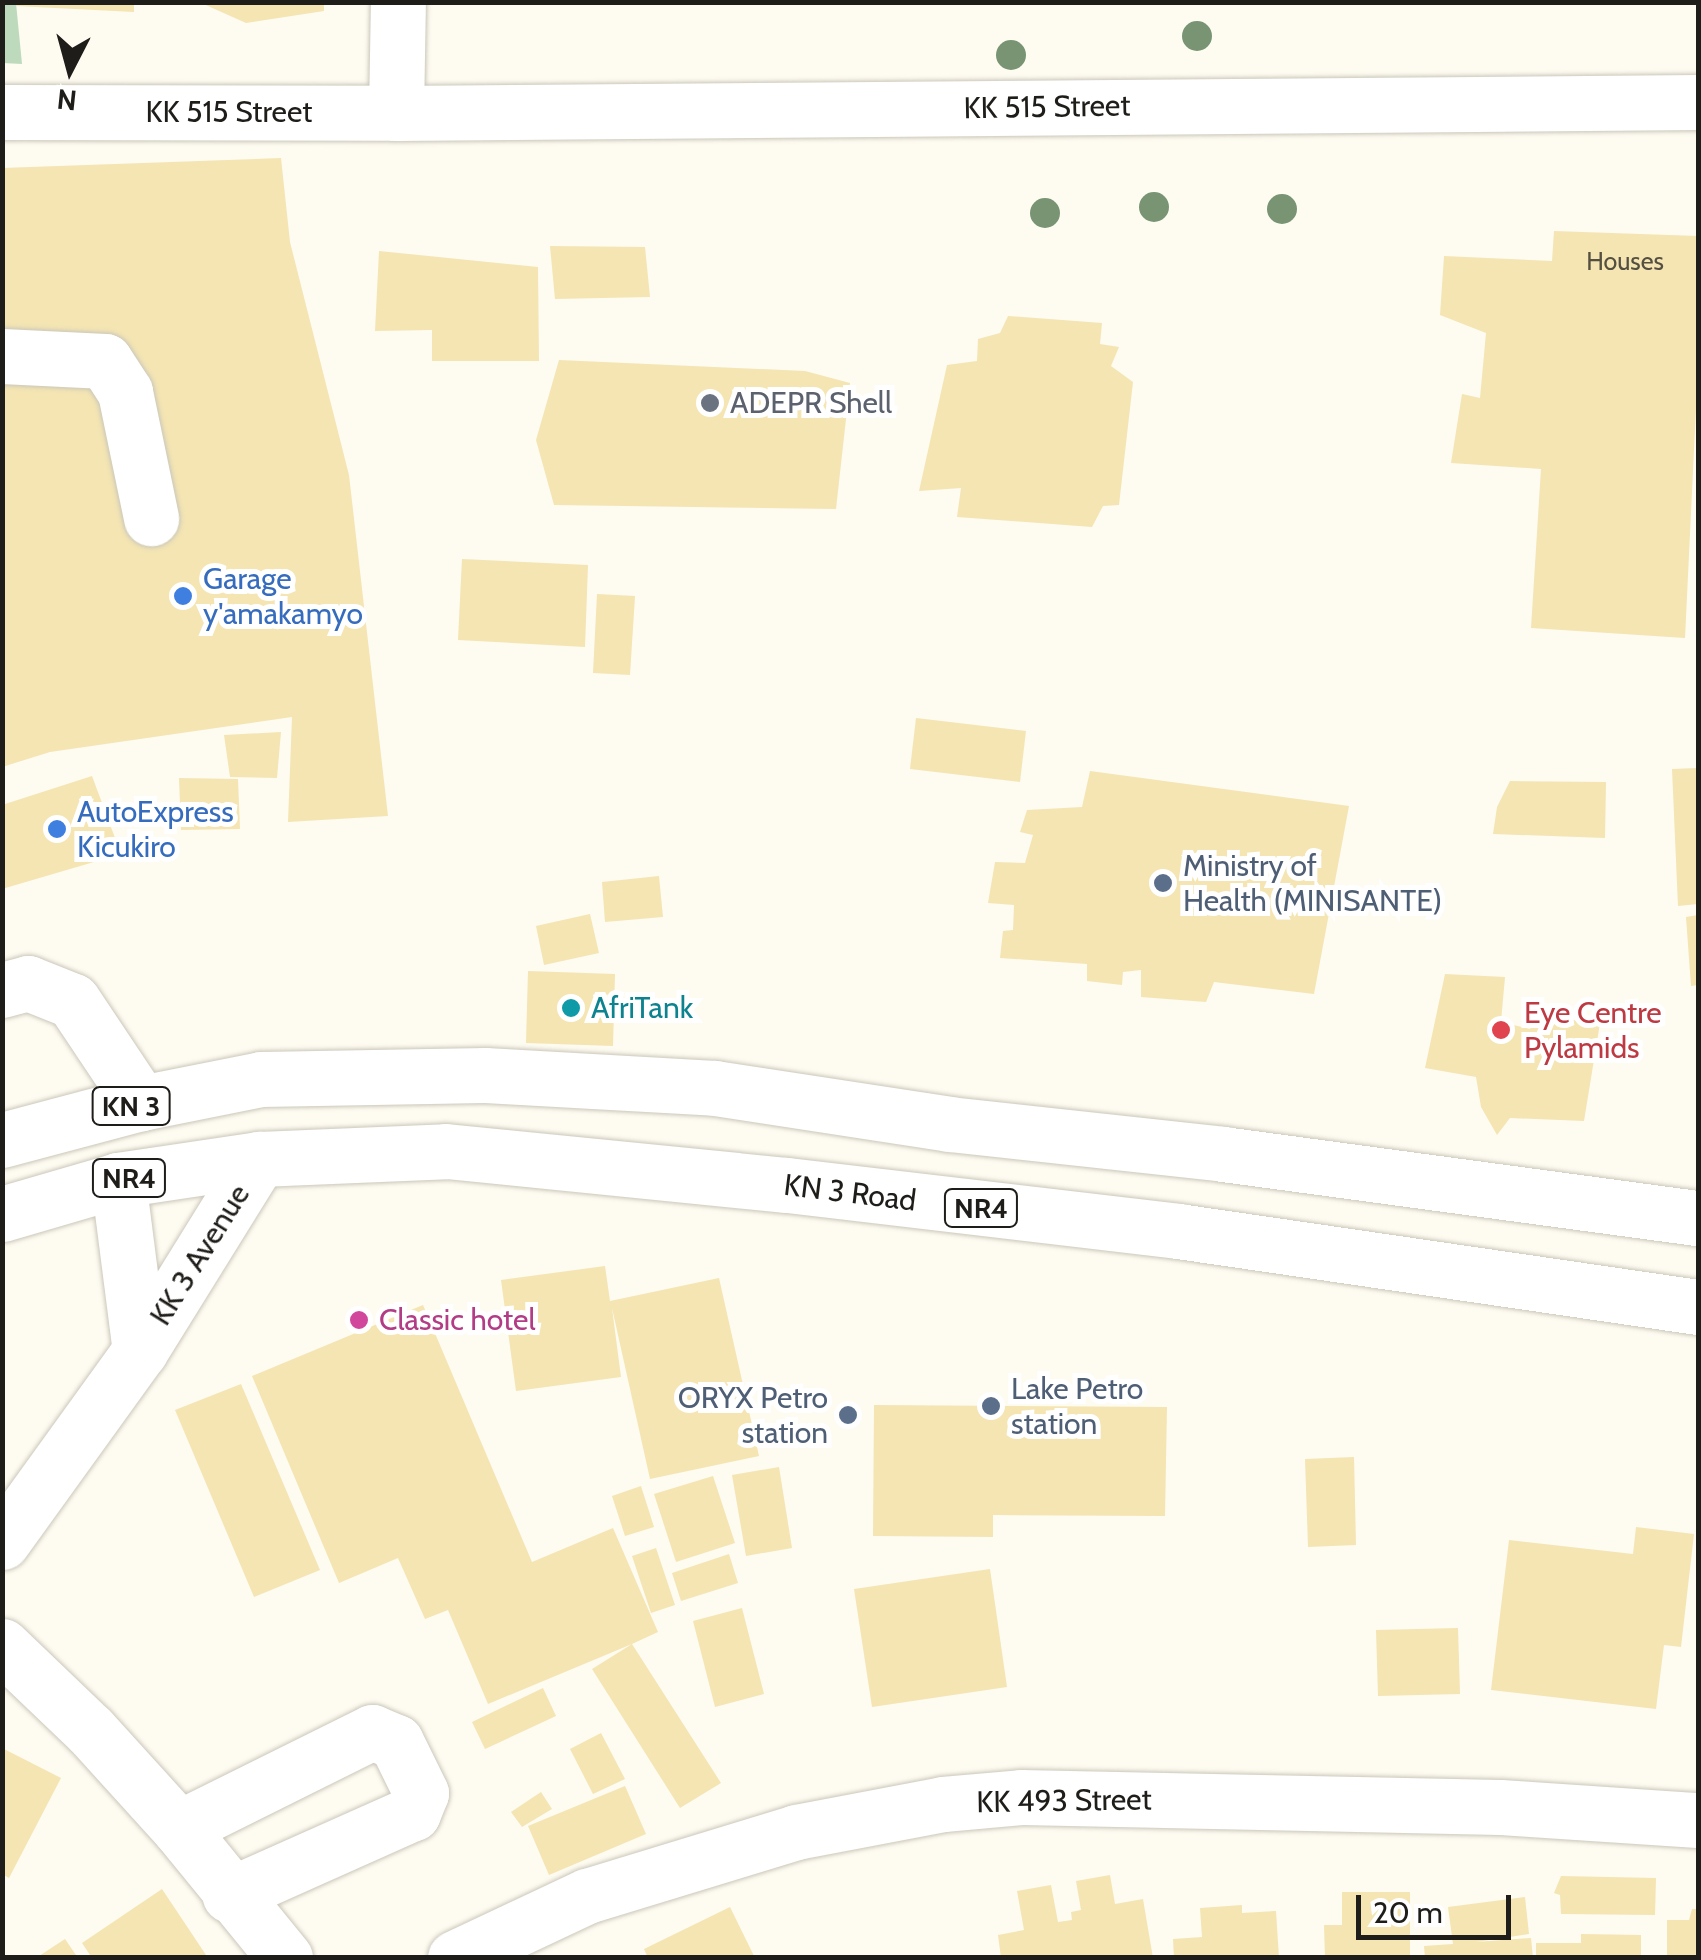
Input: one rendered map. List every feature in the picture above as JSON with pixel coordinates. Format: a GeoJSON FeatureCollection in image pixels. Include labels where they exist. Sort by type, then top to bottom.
{"type":"FeatureCollection","features":[{"type":"Feature","properties":{"kind":"main road"},"geometry":{"type":"LineString","coordinates":[[396,113],[398,2]]}},
{"type":"Feature","properties":{"kind":"main road","name":"KK 515 Street"},"geometry":{"type":"LineString","coordinates":[[2,112],[396,113],[1698,102]]}},
{"type":"Feature","properties":{"kind":"main road"},"geometry":{"type":"LineString","coordinates":[[2,356],[105,362],[125,392],[152,518]]}},
{"type":"Feature","properties":{"kind":"main road"},"geometry":{"type":"LineString","coordinates":[[2,990],[28,984],[73,1001],[141,1103]]}},
{"type":"Feature","properties":{"kind":"main road","name":"KN 3"},"geometry":{"type":"LineString","coordinates":[[2,1140],[141,1103],[260,1078],[485,1076],[715,1088],[950,1124],[1222,1154],[1698,1218]]}},
{"type":"Feature","properties":{"kind":"main road","name":"KN 3 Road"},"geometry":{"type":"LineString","coordinates":[[2,1214],[118,1180],[259,1159],[446,1151],[787,1185],[1178,1231],[1698,1308]]}},
{"type":"Feature","properties":{"kind":"main road","name":"KK 3 Avenue"},"geometry":{"type":"LineString","coordinates":[[2,1542],[140,1351],[259,1159]]}},
{"type":"Feature","properties":{"kind":"main road","name":"KK 3 Avenue"},"geometry":{"type":"LineString","coordinates":[[118,1180],[140,1351]]}},
{"type":"Feature","properties":{"kind":"main road"},"geometry":{"type":"LineString","coordinates":[[2,1646],[90,1730],[179,1828],[229,1895],[286,1958]]}},
{"type":"Feature","properties":{"kind":"main road"},"geometry":{"type":"LineString","coordinates":[[179,1828],[372,1732],[396,1742],[421,1794],[413,1813],[229,1895]]}},
{"type":"Feature","properties":{"kind":"main road","name":"KK 493 Street"},"geometry":{"type":"LineString","coordinates":[[455,1958],[587,1896],[796,1832],[943,1804],[1021,1797],[1500,1807],[1698,1820]]}},
{"type":"Feature","properties":{"kind":"green space"},"geometry":{"type":"Polygon","coordinates":[[[2,3],[16,3],[22,64],[3,63],[2,3]]]}},
{"type":"Feature","properties":{"kind":"building"},"geometry":{"type":"Polygon","coordinates":[[[17,2],[134,2],[134,12],[16,6],[17,2]]]}},
{"type":"Feature","properties":{"kind":"building"},"geometry":{"type":"Polygon","coordinates":[[[199,2],[324,2],[324,11],[246,23],[199,2]]]}},
{"type":"Feature","properties":{"kind":"building","name":"Garage y'amakamyo"},"geometry":{"type":"Polygon","coordinates":[[[281,158],[290,242],[349,475],[388,816],[288,822],[292,717],[50,752],[2,767],[2,168],[281,158]]]}},
{"type":"Feature","properties":{"kind":"building"},"geometry":{"type":"Polygon","coordinates":[[[1554,231],[1698,236],[1698,367],[1685,638],[1531,628],[1541,469],[1451,463],[1462,394],[1480,398],[1486,333],[1440,315],[1444,256],[1552,261],[1554,231]]]}},
{"type":"Feature","properties":{"kind":"building"},"geometry":{"type":"Polygon","coordinates":[[[550,246],[645,247],[650,297],[555,299],[550,246]]]}},
{"type":"Feature","properties":{"kind":"building"},"geometry":{"type":"Polygon","coordinates":[[[379,251],[538,267],[539,361],[432,361],[432,330],[375,331],[379,251]]]}},
{"type":"Feature","properties":{"kind":"building"},"geometry":{"type":"Polygon","coordinates":[[[1008,316],[1102,323],[1100,344],[1119,347],[1111,366],[1133,382],[1119,505],[1103,506],[1092,527],[957,517],[961,488],[919,491],[947,365],[977,361],[978,339],[1000,333],[1008,316]]]}},
{"type":"Feature","properties":{"kind":"building"},"geometry":{"type":"Polygon","coordinates":[[[559,360],[805,371],[850,383],[836,509],[554,505],[536,440],[559,360]]]}},
{"type":"Feature","properties":{"kind":"building"},"geometry":{"type":"Polygon","coordinates":[[[462,559],[588,565],[585,647],[458,640],[462,559]]]}},
{"type":"Feature","properties":{"kind":"building"},"geometry":{"type":"Polygon","coordinates":[[[597,594],[635,596],[630,675],[593,673],[597,594]]]}},
{"type":"Feature","properties":{"kind":"building"},"geometry":{"type":"Polygon","coordinates":[[[916,718],[1026,731],[1020,782],[910,769],[916,718]]]}},
{"type":"Feature","properties":{"kind":"building"},"geometry":{"type":"Polygon","coordinates":[[[281,732],[277,778],[230,777],[224,735],[281,732]]]}},
{"type":"Feature","properties":{"kind":"building"},"geometry":{"type":"Polygon","coordinates":[[[1698,768],[1698,904],[1678,906],[1672,769],[1698,768]]]}},
{"type":"Feature","properties":{"kind":"building","name":"Ministry of Health (MINISANTE)"},"geometry":{"type":"Polygon","coordinates":[[[1090,771],[1349,806],[1314,994],[1214,982],[1206,1002],[1141,997],[1141,970],[1123,972],[1122,985],[1087,981],[1087,964],[1000,958],[1003,931],[1013,930],[1014,905],[988,903],[995,862],[1025,863],[1033,835],[1020,832],[1027,810],[1082,807],[1090,771]]]}},
{"type":"Feature","properties":{"kind":"building","name":"AutoExpress Kicukiro"},"geometry":{"type":"Polygon","coordinates":[[[92,776],[121,854],[2,889],[2,805],[92,776]]]}},
{"type":"Feature","properties":{"kind":"building"},"geometry":{"type":"Polygon","coordinates":[[[179,778],[238,779],[240,829],[181,830],[179,778]]]}},
{"type":"Feature","properties":{"kind":"building"},"geometry":{"type":"Polygon","coordinates":[[[1510,781],[1606,782],[1605,838],[1493,834],[1497,807],[1510,781]]]}},
{"type":"Feature","properties":{"kind":"building"},"geometry":{"type":"Polygon","coordinates":[[[659,876],[663,917],[605,922],[602,882],[659,876]]]}},
{"type":"Feature","properties":{"kind":"building"},"geometry":{"type":"Polygon","coordinates":[[[590,914],[599,953],[544,965],[536,926],[590,914]]]}},
{"type":"Feature","properties":{"kind":"building"},"geometry":{"type":"Polygon","coordinates":[[[1698,915],[1698,985],[1691,986],[1686,917],[1698,915]]]}},
{"type":"Feature","properties":{"kind":"building","name":"AfriTank"},"geometry":{"type":"Polygon","coordinates":[[[528,971],[615,974],[613,1046],[526,1043],[528,971]]]}},
{"type":"Feature","properties":{"kind":"building"},"geometry":{"type":"Polygon","coordinates":[[[1445,974],[1505,977],[1501,1022],[1530,1029],[1536,1016],[1600,1023],[1584,1121],[1510,1118],[1497,1135],[1481,1107],[1476,1077],[1425,1068],[1445,974]]]}},
{"type":"Feature","properties":{"kind":"building"},"geometry":{"type":"Polygon","coordinates":[[[605,1266],[610,1301],[719,1278],[759,1456],[650,1479],[612,1308],[621,1377],[516,1391],[501,1280],[605,1266]]]}},
{"type":"Feature","properties":{"kind":"building"},"geometry":{"type":"Polygon","coordinates":[[[423,1305],[532,1562],[613,1528],[658,1632],[488,1704],[448,1610],[425,1619],[398,1558],[339,1583],[252,1376],[423,1305]]]}},
{"type":"Feature","properties":{"kind":"building"},"geometry":{"type":"Polygon","coordinates":[[[241,1384],[320,1570],[254,1597],[175,1410],[241,1384]]]}},
{"type":"Feature","properties":{"kind":"building"},"geometry":{"type":"Polygon","coordinates":[[[874,1405],[1167,1407],[1165,1516],[993,1515],[993,1537],[873,1536],[874,1405]]]}},
{"type":"Feature","properties":{"kind":"building"},"geometry":{"type":"Polygon","coordinates":[[[1354,1457],[1356,1545],[1308,1547],[1305,1459],[1354,1457]]]}},
{"type":"Feature","properties":{"kind":"building"},"geometry":{"type":"Polygon","coordinates":[[[779,1467],[792,1548],[746,1556],[732,1475],[779,1467]]]}},
{"type":"Feature","properties":{"kind":"building"},"geometry":{"type":"Polygon","coordinates":[[[713,1476],[735,1543],[676,1562],[654,1494],[713,1476]]]}},
{"type":"Feature","properties":{"kind":"building"},"geometry":{"type":"Polygon","coordinates":[[[641,1486],[654,1527],[625,1536],[612,1496],[641,1486]]]}},
{"type":"Feature","properties":{"kind":"building"},"geometry":{"type":"Polygon","coordinates":[[[1636,1527],[1694,1534],[1681,1647],[1664,1645],[1656,1709],[1491,1690],[1509,1540],[1633,1554],[1636,1527]]]}},
{"type":"Feature","properties":{"kind":"building"},"geometry":{"type":"Polygon","coordinates":[[[656,1548],[675,1605],[651,1613],[632,1556],[656,1548]]]}},
{"type":"Feature","properties":{"kind":"building"},"geometry":{"type":"Polygon","coordinates":[[[729,1554],[738,1583],[681,1601],[672,1573],[729,1554]]]}},
{"type":"Feature","properties":{"kind":"building"},"geometry":{"type":"Polygon","coordinates":[[[990,1569],[1007,1687],[872,1707],[854,1589],[990,1569]]]}},
{"type":"Feature","properties":{"kind":"building"},"geometry":{"type":"Polygon","coordinates":[[[742,1608],[764,1694],[715,1707],[693,1621],[742,1608]]]}},
{"type":"Feature","properties":{"kind":"building"},"geometry":{"type":"Polygon","coordinates":[[[1458,1628],[1460,1694],[1378,1696],[1376,1630],[1458,1628]]]}},
{"type":"Feature","properties":{"kind":"building"},"geometry":{"type":"Polygon","coordinates":[[[632,1644],[721,1783],[680,1808],[592,1669],[632,1644]]]}},
{"type":"Feature","properties":{"kind":"building"},"geometry":{"type":"Polygon","coordinates":[[[543,1688],[556,1716],[485,1749],[472,1722],[543,1688]]]}},
{"type":"Feature","properties":{"kind":"building"},"geometry":{"type":"Polygon","coordinates":[[[601,1733],[625,1779],[593,1794],[570,1749],[601,1733]]]}},
{"type":"Feature","properties":{"kind":"building"},"geometry":{"type":"Polygon","coordinates":[[[2,1748],[61,1778],[9,1878],[2,1874],[2,1748]]]}},
{"type":"Feature","properties":{"kind":"building"},"geometry":{"type":"Polygon","coordinates":[[[625,1786],[646,1834],[549,1875],[528,1826],[625,1786]]]}},
{"type":"Feature","properties":{"kind":"building"},"geometry":{"type":"Polygon","coordinates":[[[541,1792],[552,1809],[522,1827],[511,1812],[541,1792]]]}},
{"type":"Feature","properties":{"kind":"building"},"geometry":{"type":"Polygon","coordinates":[[[1110,1875],[1115,1904],[1143,1899],[1153,1958],[1001,1958],[998,1935],[1024,1930],[1017,1891],[1051,1885],[1058,1922],[1072,1920],[1071,1912],[1081,1910],[1076,1881],[1110,1875]]]}},
{"type":"Feature","properties":{"kind":"building"},"geometry":{"type":"Polygon","coordinates":[[[1561,1876],[1656,1878],[1655,1915],[1561,1914],[1560,1895],[1554,1893],[1561,1876]]]}},
{"type":"Feature","properties":{"kind":"building"},"geometry":{"type":"Polygon","coordinates":[[[162,1889],[208,1958],[92,1958],[82,1943],[162,1889]]]}},
{"type":"Feature","properties":{"kind":"building"},"geometry":{"type":"Polygon","coordinates":[[[1342,1892],[1410,1892],[1410,1958],[1325,1958],[1324,1925],[1342,1925],[1342,1892]]]}},
{"type":"Feature","properties":{"kind":"building"},"geometry":{"type":"Polygon","coordinates":[[[1525,1897],[1529,1934],[1476,1942],[1531,1938],[1533,1958],[1425,1958],[1424,1946],[1453,1944],[1448,1907],[1525,1897]]]}},
{"type":"Feature","properties":{"kind":"building"},"geometry":{"type":"Polygon","coordinates":[[[1242,1905],[1242,1913],[1276,1911],[1279,1958],[1174,1958],[1173,1939],[1202,1937],[1200,1908],[1242,1905]]]}},
{"type":"Feature","properties":{"kind":"building"},"geometry":{"type":"Polygon","coordinates":[[[730,1907],[755,1958],[648,1958],[644,1949],[730,1907]]]}},
{"type":"Feature","properties":{"kind":"building"},"geometry":{"type":"Polygon","coordinates":[[[1692,1909],[1698,1909],[1698,1958],[1667,1958],[1667,1920],[1689,1920],[1692,1909]]]}},
{"type":"Feature","properties":{"kind":"building"},"geometry":{"type":"Polygon","coordinates":[[[1581,1934],[1641,1935],[1641,1958],[1536,1958],[1536,1943],[1581,1943],[1581,1934]]]}},
{"type":"Feature","properties":{"kind":"building"},"geometry":{"type":"Polygon","coordinates":[[[65,1939],[78,1958],[36,1958],[65,1939]]]}},
{"type":"Feature","properties":{"kind":"place","name":"ADEPR Shell"},"geometry":{"type":"Point","coordinates":[710,403]}},
{"type":"Feature","properties":{"kind":"place","name":"Garage y'amakamyo"},"geometry":{"type":"Point","coordinates":[183,596]}},
{"type":"Feature","properties":{"kind":"place","name":"AutoExpress Kicukiro"},"geometry":{"type":"Point","coordinates":[57,829]}},
{"type":"Feature","properties":{"kind":"place","name":"Ministry of Health (MINISANTE)"},"geometry":{"type":"Point","coordinates":[1163,883]}},
{"type":"Feature","properties":{"kind":"place","name":"AfriTank"},"geometry":{"type":"Point","coordinates":[571,1008]}},
{"type":"Feature","properties":{"kind":"place","name":"Eye Centre Pylamids"},"geometry":{"type":"Point","coordinates":[1501,1030]}},
{"type":"Feature","properties":{"kind":"place","name":"Classic hotel"},"geometry":{"type":"Point","coordinates":[359,1320]}},
{"type":"Feature","properties":{"kind":"place","name":"Lake Petro station"},"geometry":{"type":"Point","coordinates":[991,1406]}},
{"type":"Feature","properties":{"kind":"place","name":"ORYX Petro station"},"geometry":{"type":"Point","coordinates":[848,1415]}}]}
